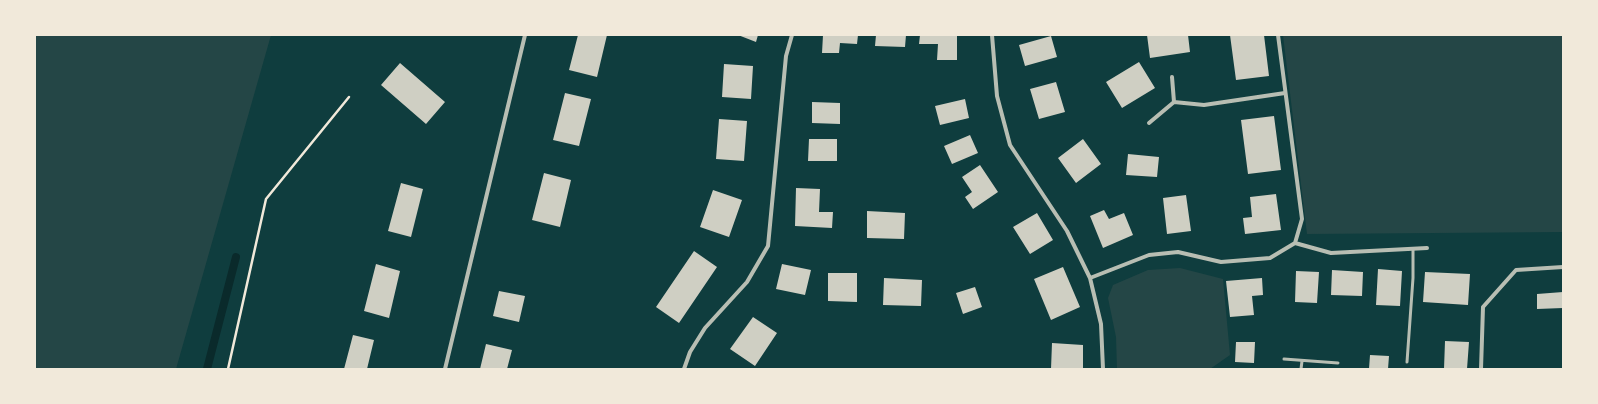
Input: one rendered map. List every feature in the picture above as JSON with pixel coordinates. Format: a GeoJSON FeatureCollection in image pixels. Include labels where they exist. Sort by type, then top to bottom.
{"type":"FeatureCollection","features":[{"type":"Feature","properties":{"kind":"street"},"geometry":{"type":"LineString","coordinates":[[445,369],[525,35]]}},
{"type":"Feature","properties":{"kind":"street"},"geometry":{"type":"LineString","coordinates":[[684,369],[690,352],[706,328],[748,282],[768,246],[786,56],[792,35]]}},
{"type":"Feature","properties":{"kind":"street"},"geometry":{"type":"LineString","coordinates":[[992,35],[997,96],[1010,145],[1067,231],[1090,278],[1101,324],[1102,369]]}},
{"type":"Feature","properties":{"kind":"street"},"geometry":{"type":"LineString","coordinates":[[1090,278],[1149,255],[1178,252],[1221,262],[1270,258],[1295,243],[1302,218],[1278,35]]}},
{"type":"Feature","properties":{"kind":"street"},"geometry":{"type":"LineString","coordinates":[[1172,77],[1174,102]]}},
{"type":"Feature","properties":{"kind":"street"},"geometry":{"type":"LineString","coordinates":[[1149,123],[1174,102],[1204,105],[1285,93]]}},
{"type":"Feature","properties":{"kind":"street"},"geometry":{"type":"LineString","coordinates":[[1295,243],[1331,253],[1426,248]]}},
{"type":"Feature","properties":{"kind":"street"},"geometry":{"type":"LineString","coordinates":[[1481,369],[1483,307],[1516,270],[1563,267]]}},
{"type":"Feature","properties":{"kind":"lane"},"geometry":{"type":"LineString","coordinates":[[1407,362],[1413,278],[1413,249]]}},
{"type":"Feature","properties":{"kind":"lane"},"geometry":{"type":"LineString","coordinates":[[1284,359],[1338,363]]}},
{"type":"Feature","properties":{"kind":"lane"},"geometry":{"type":"LineString","coordinates":[[1301,369],[1302,361]]}},
{"type":"Feature","properties":{"kind":"path"},"geometry":{"type":"LineString","coordinates":[[228,369],[266,199],[349,97]]}},
{"type":"Feature","properties":{"kind":"shaded area"},"geometry":{"type":"Polygon","coordinates":[[[35,35],[271,35],[176,369],[35,369],[35,35]]]}},
{"type":"Feature","properties":{"kind":"shaded area"},"geometry":{"type":"Polygon","coordinates":[[[1283,35],[1563,35],[1563,232],[1307,234],[1283,35]]]}},
{"type":"Feature","properties":{"kind":"shaded area"},"geometry":{"type":"Polygon","coordinates":[[[1180,268],[1223,279],[1230,355],[1210,369],[1117,369],[1116,337],[1108,298],[1113,285],[1148,270],[1180,268]]]}},
{"type":"Feature","properties":{"kind":"building"},"geometry":{"type":"Polygon","coordinates":[[[578,35],[607,35],[597,77],[569,70],[578,35]]]}},
{"type":"Feature","properties":{"kind":"building"},"geometry":{"type":"Polygon","coordinates":[[[738,35],[758,35],[756,42],[738,35]]]}},
{"type":"Feature","properties":{"kind":"building"},"geometry":{"type":"Polygon","coordinates":[[[823,35],[858,35],[857,44],[840,43],[839,53],[822,53],[823,35]]]}},
{"type":"Feature","properties":{"kind":"building"},"geometry":{"type":"Polygon","coordinates":[[[876,35],[906,35],[905,47],[875,46],[876,35]]]}},
{"type":"Feature","properties":{"kind":"building"},"geometry":{"type":"Polygon","coordinates":[[[920,35],[957,35],[957,60],[937,60],[938,44],[919,44],[920,35]]]}},
{"type":"Feature","properties":{"kind":"building"},"geometry":{"type":"Polygon","coordinates":[[[1147,35],[1188,35],[1190,52],[1150,58],[1147,35]]]}},
{"type":"Feature","properties":{"kind":"building"},"geometry":{"type":"Polygon","coordinates":[[[1230,35],[1264,35],[1269,76],[1236,80],[1230,35]]]}},
{"type":"Feature","properties":{"kind":"building"},"geometry":{"type":"Polygon","coordinates":[[[1051,36],[1057,57],[1025,66],[1019,45],[1051,36]]]}},
{"type":"Feature","properties":{"kind":"building"},"geometry":{"type":"Polygon","coordinates":[[[1139,62],[1155,88],[1122,108],[1106,82],[1139,62]]]}},
{"type":"Feature","properties":{"kind":"building"},"geometry":{"type":"Polygon","coordinates":[[[400,63],[445,102],[426,124],[381,85],[400,63]]]}},
{"type":"Feature","properties":{"kind":"building"},"geometry":{"type":"Polygon","coordinates":[[[724,64],[753,66],[751,99],[722,97],[724,64]]]}},
{"type":"Feature","properties":{"kind":"building"},"geometry":{"type":"Polygon","coordinates":[[[1056,82],[1065,112],[1039,119],[1030,89],[1056,82]]]}},
{"type":"Feature","properties":{"kind":"building"},"geometry":{"type":"Polygon","coordinates":[[[565,93],[591,99],[579,146],[553,140],[565,93]]]}},
{"type":"Feature","properties":{"kind":"building"},"geometry":{"type":"Polygon","coordinates":[[[965,99],[969,118],[940,125],[935,106],[965,99]]]}},
{"type":"Feature","properties":{"kind":"building"},"geometry":{"type":"Polygon","coordinates":[[[812,102],[840,103],[840,124],[812,123],[812,102]]]}},
{"type":"Feature","properties":{"kind":"building"},"geometry":{"type":"Polygon","coordinates":[[[1274,116],[1281,170],[1248,174],[1241,120],[1274,116]]]}},
{"type":"Feature","properties":{"kind":"building"},"geometry":{"type":"Polygon","coordinates":[[[719,119],[747,121],[744,161],[716,159],[719,119]]]}},
{"type":"Feature","properties":{"kind":"building"},"geometry":{"type":"Polygon","coordinates":[[[970,135],[978,153],[952,164],[944,146],[970,135]]]}},
{"type":"Feature","properties":{"kind":"building"},"geometry":{"type":"Polygon","coordinates":[[[809,139],[837,139],[837,161],[808,161],[809,139]]]}},
{"type":"Feature","properties":{"kind":"building"},"geometry":{"type":"Polygon","coordinates":[[[1083,139],[1101,164],[1076,183],[1058,158],[1083,139]]]}},
{"type":"Feature","properties":{"kind":"building"},"geometry":{"type":"Polygon","coordinates":[[[1128,154],[1159,157],[1157,177],[1126,175],[1128,154]]]}},
{"type":"Feature","properties":{"kind":"building"},"geometry":{"type":"Polygon","coordinates":[[[980,165],[998,192],[973,209],[965,197],[972,192],[962,177],[980,165]]]}},
{"type":"Feature","properties":{"kind":"building"},"geometry":{"type":"Polygon","coordinates":[[[544,173],[571,180],[560,227],[532,220],[544,173]]]}},
{"type":"Feature","properties":{"kind":"building"},"geometry":{"type":"Polygon","coordinates":[[[401,183],[423,189],[411,237],[388,231],[401,183]]]}},
{"type":"Feature","properties":{"kind":"building"},"geometry":{"type":"Polygon","coordinates":[[[796,188],[820,189],[819,212],[833,212],[832,228],[795,226],[796,188]]]}},
{"type":"Feature","properties":{"kind":"building"},"geometry":{"type":"Polygon","coordinates":[[[713,190],[742,200],[729,237],[700,227],[713,190]]]}},
{"type":"Feature","properties":{"kind":"building"},"geometry":{"type":"Polygon","coordinates":[[[1276,194],[1281,230],[1245,234],[1243,218],[1252,217],[1250,197],[1276,194]]]}},
{"type":"Feature","properties":{"kind":"building"},"geometry":{"type":"Polygon","coordinates":[[[1186,195],[1191,231],[1167,234],[1163,198],[1186,195]]]}},
{"type":"Feature","properties":{"kind":"building"},"geometry":{"type":"Polygon","coordinates":[[[1104,210],[1109,219],[1124,213],[1133,235],[1103,248],[1090,216],[1104,210]]]}},
{"type":"Feature","properties":{"kind":"building"},"geometry":{"type":"Polygon","coordinates":[[[867,211],[905,213],[904,239],[867,238],[867,211]]]}},
{"type":"Feature","properties":{"kind":"building"},"geometry":{"type":"Polygon","coordinates":[[[1037,213],[1053,240],[1030,254],[1013,227],[1037,213]]]}},
{"type":"Feature","properties":{"kind":"building"},"geometry":{"type":"Polygon","coordinates":[[[694,251],[717,267],[679,323],[656,307],[694,251]]]}},
{"type":"Feature","properties":{"kind":"building"},"geometry":{"type":"Polygon","coordinates":[[[376,264],[400,271],[389,318],[364,311],[376,264]]]}},
{"type":"Feature","properties":{"kind":"building"},"geometry":{"type":"Polygon","coordinates":[[[782,264],[811,270],[805,295],[776,289],[782,264]]]}},
{"type":"Feature","properties":{"kind":"building"},"geometry":{"type":"Polygon","coordinates":[[[1063,267],[1080,307],[1051,320],[1034,279],[1063,267]]]}},
{"type":"Feature","properties":{"kind":"building"},"geometry":{"type":"Polygon","coordinates":[[[1378,269],[1402,271],[1400,306],[1376,305],[1378,269]]]}},
{"type":"Feature","properties":{"kind":"building"},"geometry":{"type":"Polygon","coordinates":[[[1332,270],[1363,272],[1362,296],[1331,295],[1332,270]]]}},
{"type":"Feature","properties":{"kind":"building"},"geometry":{"type":"Polygon","coordinates":[[[1296,271],[1319,272],[1317,303],[1295,302],[1296,271]]]}},
{"type":"Feature","properties":{"kind":"building"},"geometry":{"type":"Polygon","coordinates":[[[1425,272],[1470,274],[1468,305],[1423,302],[1425,272]]]}},
{"type":"Feature","properties":{"kind":"building"},"geometry":{"type":"Polygon","coordinates":[[[828,273],[857,273],[857,302],[828,301],[828,273]]]}},
{"type":"Feature","properties":{"kind":"building"},"geometry":{"type":"Polygon","coordinates":[[[884,278],[922,280],[921,306],[883,305],[884,278]]]}},
{"type":"Feature","properties":{"kind":"building"},"geometry":{"type":"Polygon","coordinates":[[[1262,278],[1263,295],[1252,296],[1254,315],[1230,317],[1226,281],[1262,278]]]}},
{"type":"Feature","properties":{"kind":"building"},"geometry":{"type":"Polygon","coordinates":[[[975,287],[982,307],[963,314],[956,293],[975,287]]]}},
{"type":"Feature","properties":{"kind":"building"},"geometry":{"type":"Polygon","coordinates":[[[499,291],[525,296],[519,322],[493,316],[499,291]]]}},
{"type":"Feature","properties":{"kind":"building"},"geometry":{"type":"Polygon","coordinates":[[[1563,292],[1563,308],[1537,309],[1537,294],[1563,292]]]}},
{"type":"Feature","properties":{"kind":"building"},"geometry":{"type":"Polygon","coordinates":[[[753,317],[777,333],[755,366],[730,349],[753,317]]]}},
{"type":"Feature","properties":{"kind":"building"},"geometry":{"type":"Polygon","coordinates":[[[353,335],[374,340],[367,369],[344,369],[353,335]]]}},
{"type":"Feature","properties":{"kind":"building"},"geometry":{"type":"Polygon","coordinates":[[[1445,341],[1469,342],[1467,369],[1444,369],[1445,341]]]}},
{"type":"Feature","properties":{"kind":"building"},"geometry":{"type":"Polygon","coordinates":[[[1236,342],[1255,342],[1254,363],[1235,362],[1236,342]]]}},
{"type":"Feature","properties":{"kind":"building"},"geometry":{"type":"Polygon","coordinates":[[[1052,343],[1083,345],[1083,369],[1051,369],[1052,343]]]}},
{"type":"Feature","properties":{"kind":"building"},"geometry":{"type":"Polygon","coordinates":[[[486,344],[512,350],[507,369],[480,369],[486,344]]]}},
{"type":"Feature","properties":{"kind":"building"},"geometry":{"type":"Polygon","coordinates":[[[1370,355],[1389,356],[1388,369],[1369,369],[1370,355]]]}},
{"type":"Feature","properties":{"kind":"waterway"},"geometry":{"type":"LineString","coordinates":[[207,369],[236,257]]}}]}
